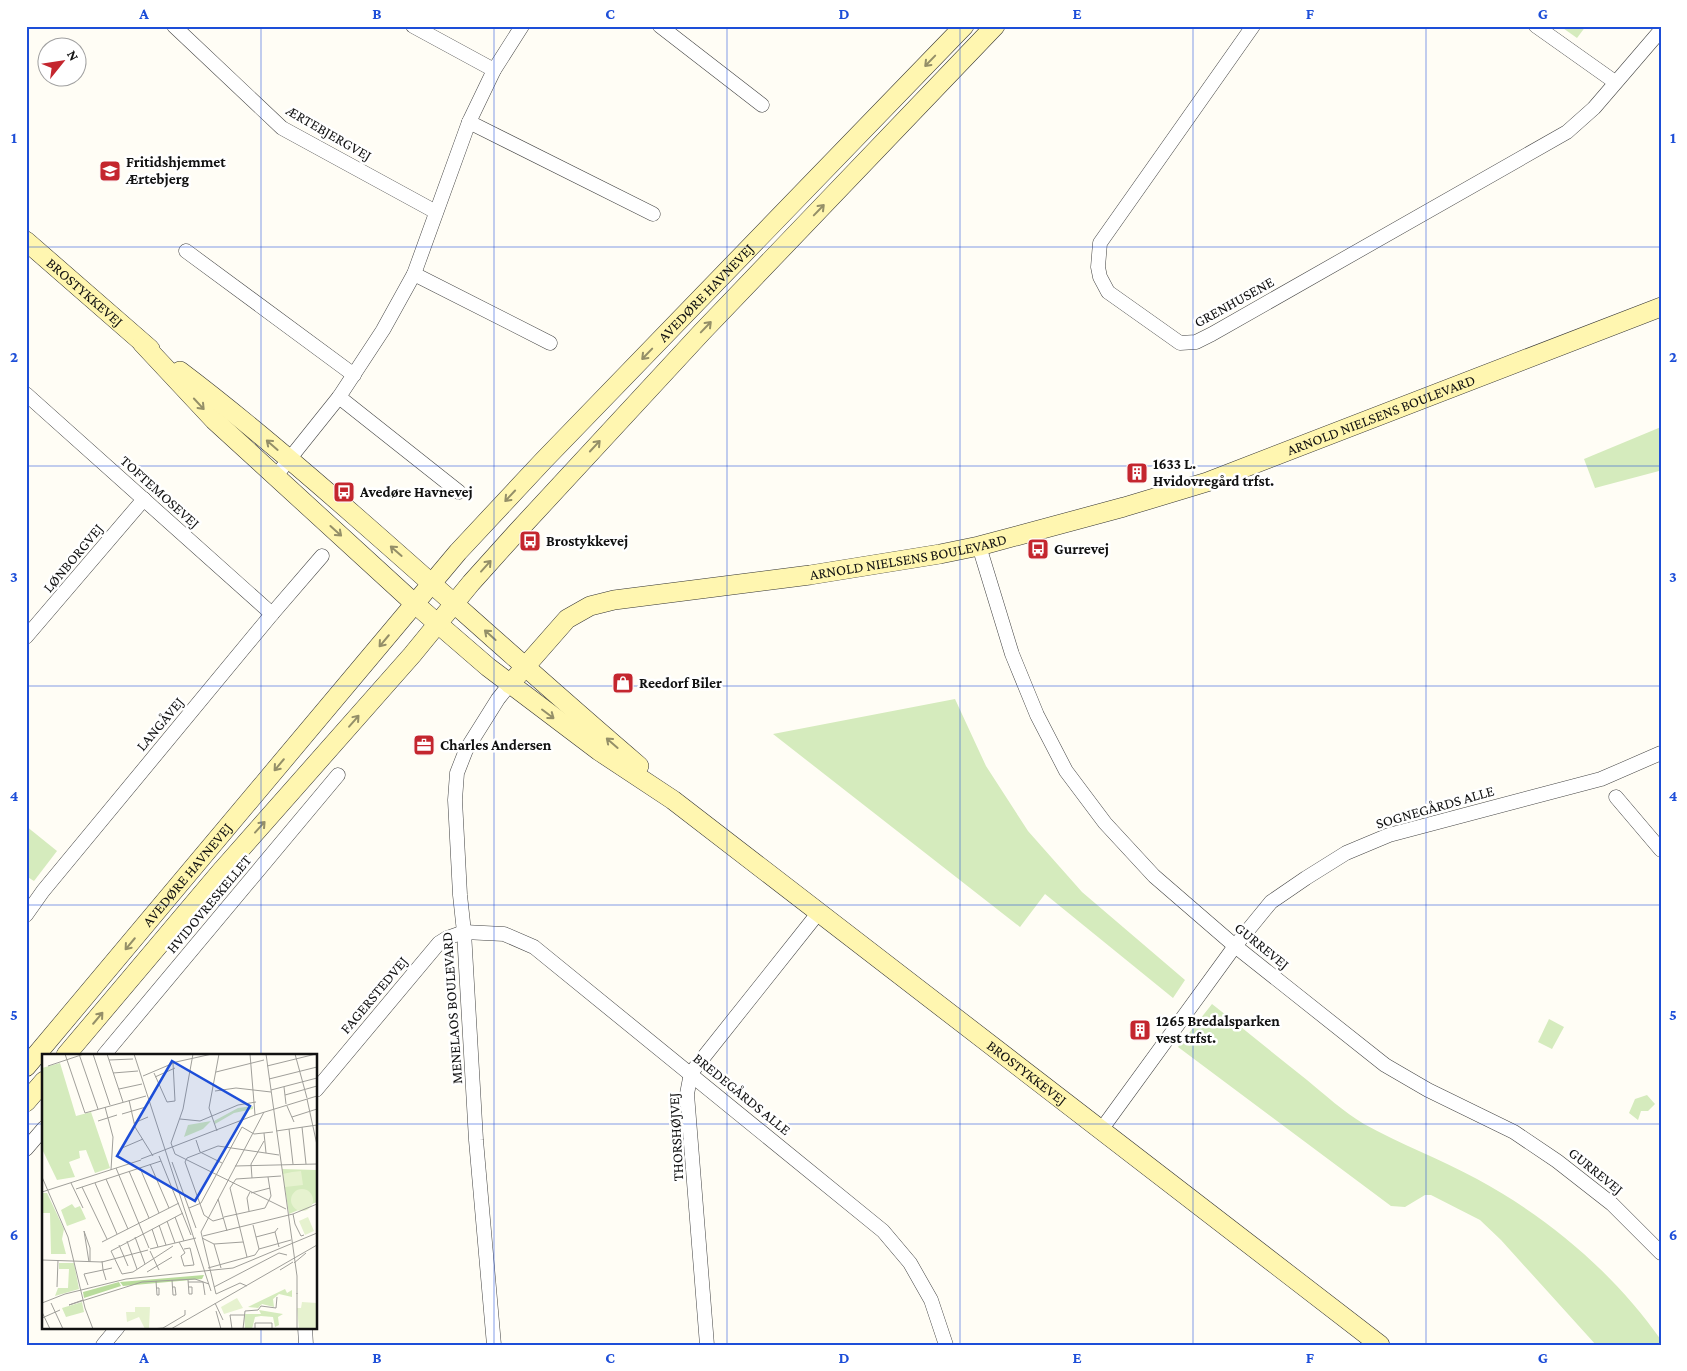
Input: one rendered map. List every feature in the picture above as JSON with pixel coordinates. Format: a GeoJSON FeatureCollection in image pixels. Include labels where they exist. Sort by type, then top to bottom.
{"type":"FeatureCollection","features":[{"type":"Feature","properties":{"kind":"street","name":"ÆRTEBJERGVEJ"},"geometry":{"type":"LineString","coordinates":[[174,26],[282,128],[436,212]]}},
{"type":"Feature","properties":{"kind":"street"},"geometry":{"type":"LineString","coordinates":[[413,26],[494,70]]}},
{"type":"Feature","properties":{"kind":"street"},"geometry":{"type":"LineString","coordinates":[[275,477],[354,376],[383,330],[414,274],[469,122],[494,70],[522,26]]}},
{"type":"Feature","properties":{"kind":"street"},"geometry":{"type":"LineString","coordinates":[[660,26],[762,106]]}},
{"type":"Feature","properties":{"kind":"street","name":"AVEDØRE HAVNEVEJ"},"geometry":{"type":"LineString","coordinates":[[26,1067],[458,552],[543,461],[964,26]]}},
{"type":"Feature","properties":{"kind":"street","name":"AVEDØRE HAVNEVEJ"},"geometry":{"type":"LineString","coordinates":[[67,1054],[223,869],[562,481],[995,26]]}},
{"type":"Feature","properties":{"kind":"street","name":"GRENHUSENE"},"geometry":{"type":"LineString","coordinates":[[1253,26],[1100,243],[1097,261],[1100,277],[1108,292],[1180,343],[1196,342],[1212,334],[1567,132],[1594,108],[1661,30]]}},
{"type":"Feature","properties":{"kind":"street"},"geometry":{"type":"LineString","coordinates":[[1536,26],[1615,82]]}},
{"type":"Feature","properties":{"kind":"street"},"geometry":{"type":"LineString","coordinates":[[469,122],[653,214]]}},
{"type":"Feature","properties":{"kind":"street","name":"BROSTYKKEVEJ"},"geometry":{"type":"LineString","coordinates":[[26,241],[142,342],[226,406],[290,460],[644,770],[674,800]]}},
{"type":"Feature","properties":{"kind":"street"},"geometry":{"type":"LineString","coordinates":[[186,251],[354,376]]}},
{"type":"Feature","properties":{"kind":"street"},"geometry":{"type":"LineString","coordinates":[[414,274],[550,343]]}},
{"type":"Feature","properties":{"kind":"street","name":"ARNOLD NIELSENS BOULEVARD"},"geometry":{"type":"LineString","coordinates":[[510,684],[567,619],[590,606],[614,600],[810,575],[940,554],[979,546],[1124,507],[1207,482],[1661,307]]}},
{"type":"Feature","properties":{"kind":"street","name":"BROSTYKKEVEJ"},"geometry":{"type":"LineString","coordinates":[[142,342],[214,420],[275,477],[438,624],[510,684],[599,751],[674,800],[1380,1345]]}},
{"type":"Feature","properties":{"kind":"street","name":"TOFTEMOSEVEJ"},"geometry":{"type":"LineString","coordinates":[[26,394],[272,614]]}},
{"type":"Feature","properties":{"kind":"street"},"geometry":{"type":"LineString","coordinates":[[339,397],[459,492]]}},
{"type":"Feature","properties":{"kind":"street","name":"LØNBORGVEJ"},"geometry":{"type":"LineString","coordinates":[[26,637],[144,499]]}},
{"type":"Feature","properties":{"kind":"street","name":"GURREVEJ"},"geometry":{"type":"LineString","coordinates":[[979,546],[1012,654],[1037,716],[1066,771],[1105,823],[1154,876],[1235,946],[1385,1065],[1428,1090],[1514,1132],[1557,1160],[1612,1204],[1661,1254]]}},
{"type":"Feature","properties":{"kind":"street","name":"LANGÅVEJ"},"geometry":{"type":"LineString","coordinates":[[26,916],[42,891],[322,556]]}},
{"type":"Feature","properties":{"kind":"street","name":"MENELAOS BOULEVARD"},"geometry":{"type":"LineString","coordinates":[[494,1345],[476,1140],[456,810],[457,773],[466,750],[498,699],[510,684]]}},
{"type":"Feature","properties":{"kind":"street","name":"SOGNEGÅRDS ALLE"},"geometry":{"type":"LineString","coordinates":[[1101,1130],[1235,946],[1271,902],[1346,853],[1389,835],[1601,779],[1661,753]]}},
{"type":"Feature","properties":{"kind":"street","name":"HVIDOVRESKELLET"},"geometry":{"type":"LineString","coordinates":[[105,1054],[338,775]]}},
{"type":"Feature","properties":{"kind":"street"},"geometry":{"type":"LineString","coordinates":[[1616,797],[1661,850]]}},
{"type":"Feature","properties":{"kind":"street","name":"THORSHØJVEJ"},"geometry":{"type":"LineString","coordinates":[[707,1345],[687,1094],[691,1073],[819,912]]}},
{"type":"Feature","properties":{"kind":"street","name":"BREDEGÅRDS ALLE"},"geometry":{"type":"LineString","coordinates":[[464,932],[504,934],[534,946],[882,1231],[910,1264],[930,1300],[946,1345]]}},
{"type":"Feature","properties":{"kind":"street","name":"FAGERSTEDVEJ"},"geometry":{"type":"LineString","coordinates":[[318,1088],[439,943],[464,932]]}},
{"type":"Feature","properties":{"kind":"street"},"geometry":{"type":"LineString","coordinates":[[26,1102],[42,1083]]}},
{"type":"Feature","properties":{"kind":"street"},"geometry":{"type":"LineString","coordinates":[[26,1149],[42,1130]]}},
{"type":"Feature","properties":{"kind":"street"},"geometry":{"type":"LineString","coordinates":[[103,1345],[117,1328]]}},
{"type":"Feature","properties":{"kind":"street"},"geometry":{"type":"LineString","coordinates":[[305,1328],[306,1345]]}},
{"type":"Feature","properties":{"kind":"green space"},"geometry":{"type":"Polygon","coordinates":[[[1560,26],[1586,26],[1577,38],[1560,26]]]}},
{"type":"Feature","properties":{"kind":"green space"},"geometry":{"type":"Polygon","coordinates":[[[1661,427],[1661,467],[1659,471],[1595,488],[1584,459],[1661,427]]]}},
{"type":"Feature","properties":{"kind":"green space"},"geometry":{"type":"Polygon","coordinates":[[[955,699],[986,766],[1028,831],[1082,892],[1185,980],[1173,998],[1045,894],[1020,927],[773,734],[955,699]]]}},
{"type":"Feature","properties":{"kind":"green space"},"geometry":{"type":"Polygon","coordinates":[[[26,826],[57,851],[34,881],[26,876],[26,826]]]}},
{"type":"Feature","properties":{"kind":"green space"},"geometry":{"type":"Polygon","coordinates":[[[1212,1004],[1364,1124],[1477,1179],[1504,1194],[1554,1229],[1623,1292],[1661,1340],[1661,1345],[1596,1345],[1501,1240],[1480,1220],[1431,1195],[1425,1195],[1405,1207],[1391,1206],[1178,1047],[1212,1004]]]}},
{"type":"Feature","properties":{"kind":"green space"},"geometry":{"type":"Polygon","coordinates":[[[1549,1019],[1564,1027],[1552,1049],[1538,1042],[1549,1019]]]}},
{"type":"Feature","properties":{"kind":"green space"},"geometry":{"type":"Polygon","coordinates":[[[1647,1095],[1655,1104],[1648,1111],[1641,1111],[1638,1120],[1629,1113],[1635,1099],[1647,1095]]]}},
{"type":"Feature","properties":{"kind":"place","name":"Fritidshjemmet Ærtebjerg"},"geometry":{"type":"Point","coordinates":[110,171]}},
{"type":"Feature","properties":{"kind":"place","name":"1633 L. Hvidovregård trfst."},"geometry":{"type":"Point","coordinates":[1137,473]}},
{"type":"Feature","properties":{"kind":"place","name":"Avedøre Havnevej"},"geometry":{"type":"Point","coordinates":[344,492]}},
{"type":"Feature","properties":{"kind":"place","name":"Brostykkevej"},"geometry":{"type":"Point","coordinates":[530,541]}},
{"type":"Feature","properties":{"kind":"place","name":"Gurrevej"},"geometry":{"type":"Point","coordinates":[1038,549]}},
{"type":"Feature","properties":{"kind":"place","name":"Reedorf Biler"},"geometry":{"type":"Point","coordinates":[623,683]}},
{"type":"Feature","properties":{"kind":"place","name":"Charles Andersen"},"geometry":{"type":"Point","coordinates":[424,745]}},
{"type":"Feature","properties":{"kind":"place","name":"1265 Bredalsparken vest trfst."},"geometry":{"type":"Point","coordinates":[1140,1030]}}]}
